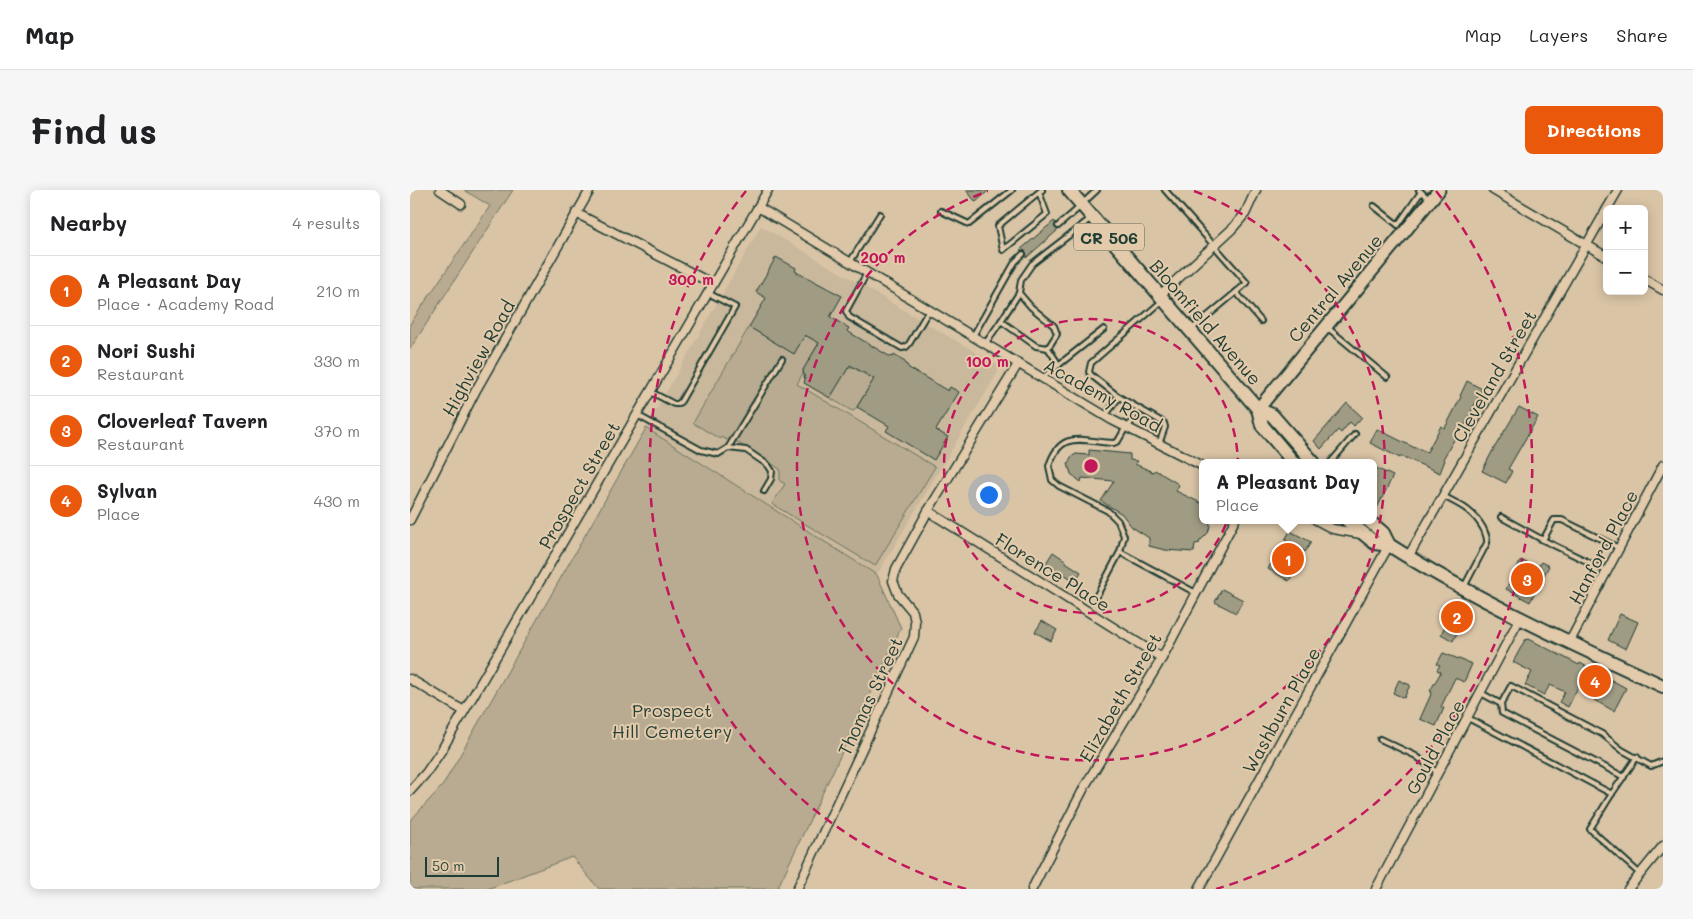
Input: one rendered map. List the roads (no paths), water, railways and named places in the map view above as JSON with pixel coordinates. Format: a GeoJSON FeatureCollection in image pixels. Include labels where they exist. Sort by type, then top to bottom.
{"type":"FeatureCollection","features":[{"type":"Feature","properties":{"kind":"main road","name":"Bloomfield Avenue"},"geometry":{"type":"LineString","coordinates":[[1069,190],[1161,299],[1258,409],[1272,415],[1310,459]]}},
{"type":"Feature","properties":{"kind":"main road","name":"Central Avenue"},"geometry":{"type":"LineString","coordinates":[[1258,409],[1326,326],[1402,228],[1439,190]]}},
{"type":"Feature","properties":{"kind":"main road","name":"Bloomfield Avenue"},"geometry":{"type":"LineString","coordinates":[[1258,409],[1262,425],[1291,459]]}},
{"type":"Feature","properties":{"kind":"main road"},"geometry":{"type":"LineString","coordinates":[[1352,524],[1375,543],[1389,545],[1464,589],[1520,618],[1569,643],[1663,686]]}},
{"type":"Feature","properties":{"kind":"main road"},"geometry":{"type":"LineString","coordinates":[[1373,524],[1383,532],[1389,545]]}},
{"type":"Feature","properties":{"kind":"street"},"geometry":{"type":"LineString","coordinates":[[440,190],[461,204]]}},
{"type":"Feature","properties":{"kind":"street","name":"Highview Road"},"geometry":{"type":"LineString","coordinates":[[410,520],[476,390],[590,190]]}},
{"type":"Feature","properties":{"kind":"street","name":"Prospect Street"},"geometry":{"type":"LineString","coordinates":[[410,791],[426,773],[464,712],[768,190]]}},
{"type":"Feature","properties":{"kind":"street"},"geometry":{"type":"LineString","coordinates":[[1161,299],[1239,222],[1250,205],[1256,190]]}},
{"type":"Feature","properties":{"kind":"street"},"geometry":{"type":"LineString","coordinates":[[1492,190],[1603,255]]}},
{"type":"Feature","properties":{"kind":"street","name":"Cleveland Street"},"geometry":{"type":"LineString","coordinates":[[1609,205],[1618,190]]}},
{"type":"Feature","properties":{"kind":"street","name":"Academy Road"},"geometry":{"type":"LineString","coordinates":[[758,207],[1106,416],[1199,464]]}},
{"type":"Feature","properties":{"kind":"street"},"geometry":{"type":"LineString","coordinates":[[576,213],[713,284]]}},
{"type":"Feature","properties":{"kind":"street","name":"Cleveland Street"},"geometry":{"type":"LineString","coordinates":[[1408,557],[1603,216]]}},
{"type":"Feature","properties":{"kind":"street"},"geometry":{"type":"LineString","coordinates":[[1648,281],[1663,290]]}},
{"type":"Feature","properties":{"kind":"street","name":"Thomas Street"},"geometry":{"type":"LineString","coordinates":[[797,889],[914,637],[915,622],[913,612],[898,594],[893,582],[900,562],[928,511],[1018,364]]}},
{"type":"Feature","properties":{"kind":"street","name":"Hanford Place"},"geometry":{"type":"LineString","coordinates":[[1569,643],[1663,465]]}},
{"type":"Feature","properties":{"kind":"street","name":"Florence Place"},"geometry":{"type":"LineString","coordinates":[[928,511],[1162,658]]}},
{"type":"Feature","properties":{"kind":"street","name":"Elizabeth Street"},"geometry":{"type":"LineString","coordinates":[[1032,889],[1085,786],[1162,658],[1233,524]]}},
{"type":"Feature","properties":{"kind":"street"},"geometry":{"type":"LineString","coordinates":[[1324,524],[1334,529],[1363,534]]}},
{"type":"Feature","properties":{"kind":"street","name":"Washburn Place"},"geometry":{"type":"LineString","coordinates":[[1199,889],[1389,545]]}},
{"type":"Feature","properties":{"kind":"street","name":"Gould Place"},"geometry":{"type":"LineString","coordinates":[[1376,889],[1520,618]]}},
{"type":"Feature","properties":{"kind":"street"},"geometry":{"type":"LineString","coordinates":[[410,679],[464,712]]}},
{"type":"Feature","properties":{"kind":"street"},"geometry":{"type":"LineString","coordinates":[[1628,889],[1663,846]]}},
{"type":"Feature","properties":{"kind":"lane"},"geometry":{"type":"LineString","coordinates":[[941,211],[969,224],[1012,190]]}},
{"type":"Feature","properties":{"kind":"lane"},"geometry":{"type":"LineString","coordinates":[[1058,226],[1097,190]]}},
{"type":"Feature","properties":{"kind":"lane"},"geometry":{"type":"LineString","coordinates":[[1165,190],[1247,283],[1189,331]]}},
{"type":"Feature","properties":{"kind":"lane"},"geometry":{"type":"LineString","coordinates":[[1040,191],[1047,214],[1003,250],[998,226],[1040,191]]}},
{"type":"Feature","properties":{"kind":"lane"},"geometry":{"type":"LineString","coordinates":[[1374,206],[1402,228],[1420,191],[1430,201]]}},
{"type":"Feature","properties":{"kind":"lane"},"geometry":{"type":"LineString","coordinates":[[850,262],[880,214]]}},
{"type":"Feature","properties":{"kind":"lane"},"geometry":{"type":"LineString","coordinates":[[985,344],[1019,293],[1021,280],[1032,264],[1092,217]]}},
{"type":"Feature","properties":{"kind":"lane"},"geometry":{"type":"LineString","coordinates":[[973,336],[1015,262],[1023,254]]}},
{"type":"Feature","properties":{"kind":"lane"},"geometry":{"type":"LineString","coordinates":[[867,272],[846,311],[849,317],[902,348],[909,344],[929,310]]}},
{"type":"Feature","properties":{"kind":"lane"},"geometry":{"type":"LineString","coordinates":[[1236,292],[1261,321]]}},
{"type":"Feature","properties":{"kind":"lane"},"geometry":{"type":"LineString","coordinates":[[650,392],[674,404],[678,404],[681,401],[735,307],[708,293]]}},
{"type":"Feature","properties":{"kind":"lane"},"geometry":{"type":"LineString","coordinates":[[1019,293],[1031,307],[1054,326],[1057,334],[1048,348]]}},
{"type":"Feature","properties":{"kind":"lane"},"geometry":{"type":"LineString","coordinates":[[1159,444],[1164,423],[1120,397],[1091,376],[1089,372],[1094,359],[1161,299]]}},
{"type":"Feature","properties":{"kind":"lane"},"geometry":{"type":"LineString","coordinates":[[1000,321],[1036,346],[1048,348],[1059,365]]}},
{"type":"Feature","properties":{"kind":"lane"},"geometry":{"type":"LineString","coordinates":[[1326,326],[1387,377]]}},
{"type":"Feature","properties":{"kind":"lane"},"geometry":{"type":"LineString","coordinates":[[1042,378],[1104,329]]}},
{"type":"Feature","properties":{"kind":"lane"},"geometry":{"type":"LineString","coordinates":[[637,415],[701,450],[718,454],[728,448],[782,359]]}},
{"type":"Feature","properties":{"kind":"lane"},"geometry":{"type":"LineString","coordinates":[[1106,416],[1120,397]]}},
{"type":"Feature","properties":{"kind":"lane"},"geometry":{"type":"LineString","coordinates":[[1098,595],[1120,552],[1124,536],[1118,521],[1108,511],[1059,486],[1052,480],[1049,466],[1062,443],[1067,440],[1114,443],[1118,441],[1138,409]]}},
{"type":"Feature","properties":{"kind":"lane"},"geometry":{"type":"LineString","coordinates":[[1334,459],[1356,434]]}},
{"type":"Feature","properties":{"kind":"lane"},"geometry":{"type":"LineString","coordinates":[[728,448],[746,450],[768,465],[772,471],[771,479],[764,491]]}},
{"type":"Feature","properties":{"kind":"lane"},"geometry":{"type":"LineString","coordinates":[[1443,496],[1471,511],[1478,518],[1488,538],[1464,589]]}},
{"type":"Feature","properties":{"kind":"lane"},"geometry":{"type":"LineString","coordinates":[[1501,517],[1607,571]]}},
{"type":"Feature","properties":{"kind":"lane"},"geometry":{"type":"LineString","coordinates":[[1543,540],[1554,520],[1558,519],[1619,548]]}},
{"type":"Feature","properties":{"kind":"lane"},"geometry":{"type":"LineString","coordinates":[[1120,552],[1196,593]]}},
{"type":"Feature","properties":{"kind":"lane"},"geometry":{"type":"LineString","coordinates":[[1624,778],[1502,714],[1501,704],[1511,686],[1602,734],[1622,750],[1651,766],[1663,761]]}},
{"type":"Feature","properties":{"kind":"lane"},"geometry":{"type":"LineString","coordinates":[[1481,693],[1501,704]]}},
{"type":"Feature","properties":{"kind":"lane"},"geometry":{"type":"LineString","coordinates":[[1468,718],[1612,794]]}},
{"type":"Feature","properties":{"kind":"lane"},"geometry":{"type":"LineString","coordinates":[[1380,739],[1416,756],[1438,773]]}},
{"type":"Feature","properties":{"kind":"lane"},"geometry":{"type":"LineString","coordinates":[[1637,757],[1590,830],[1640,874]]}},
{"type":"Feature","properties":{"kind":"place","name":"A Pleasant Day"},"geometry":{"type":"Point","coordinates":[1288,559]}},
{"type":"Feature","properties":{"kind":"place","name":"Cloverleaf Tavern"},"geometry":{"type":"Point","coordinates":[1527,579]}},
{"type":"Feature","properties":{"kind":"place","name":"Nori Sushi"},"geometry":{"type":"Point","coordinates":[1457,617]}},
{"type":"Feature","properties":{"kind":"place","name":"Sylvan"},"geometry":{"type":"Point","coordinates":[1595,681]}},
{"type":"Feature","properties":{"kind":"park label","name":"Prospect Hill Cemetery"},"geometry":{"type":"Point","coordinates":[672,720]}}]}
